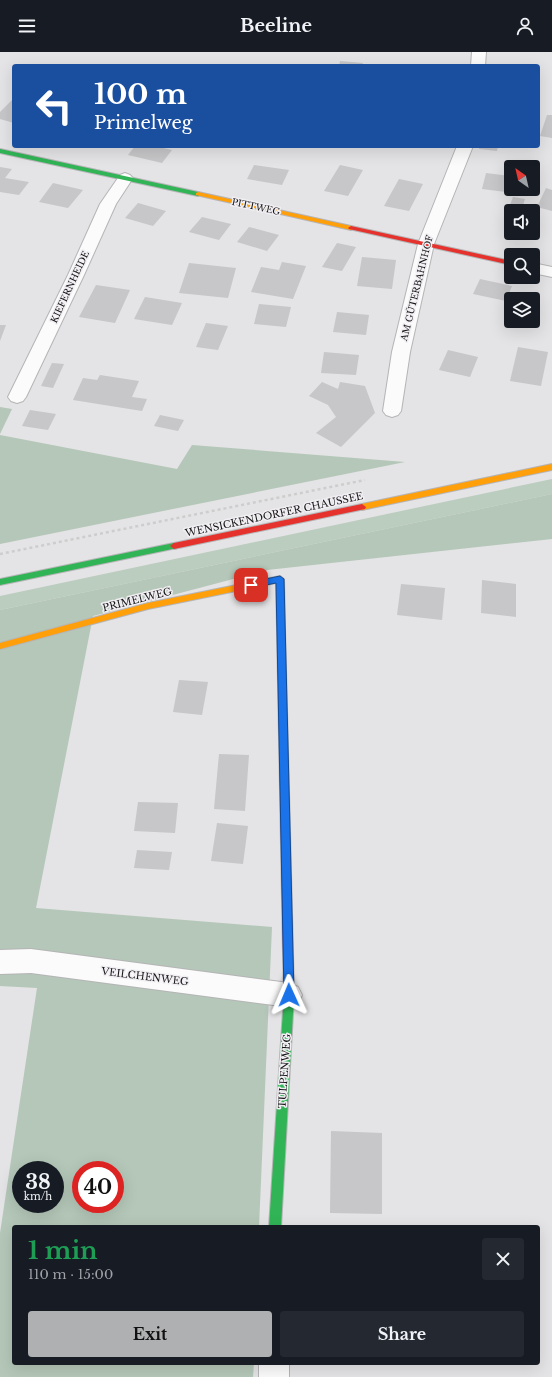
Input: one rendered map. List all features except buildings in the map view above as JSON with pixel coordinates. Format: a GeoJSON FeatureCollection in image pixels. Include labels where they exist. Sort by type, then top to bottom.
{"type":"FeatureCollection","features":[{"type":"Feature","properties":{"kind":"street"},"geometry":{"type":"LineString","coordinates":[[478,64],[479,52]]}},
{"type":"Feature","properties":{"kind":"street","name":"AM GÜTERBAHNHOF"},"geometry":{"type":"LineString","coordinates":[[392,411],[401,352],[426,244],[465,148]]}},
{"type":"Feature","properties":{"kind":"street","name":"PITTWEG"},"geometry":{"type":"LineString","coordinates":[[0,151],[504,261]]}},
{"type":"Feature","properties":{"kind":"street","name":"KIEFERNHEIDE"},"geometry":{"type":"LineString","coordinates":[[17,397],[76,275],[108,204],[125,178]]}},
{"type":"Feature","properties":{"kind":"street"},"geometry":{"type":"LineString","coordinates":[[540,269],[552,272]]}},
{"type":"Feature","properties":{"kind":"street","name":"WENSICKENDORFER CHAUSSEE"},"geometry":{"type":"LineString","coordinates":[[0,582],[552,467]]}},
{"type":"Feature","properties":{"kind":"street","name":"PRIMELWEG"},"geometry":{"type":"LineString","coordinates":[[0,646],[148,606],[280,579]]}},
{"type":"Feature","properties":{"kind":"street","name":"TULPENWEG"},"geometry":{"type":"LineString","coordinates":[[275,1225],[289,995],[280,579]]}},
{"type":"Feature","properties":{"kind":"street","name":"VEILCHENWEG"},"geometry":{"type":"LineString","coordinates":[[0,962],[32,961],[289,995]]}},
{"type":"Feature","properties":{"kind":"street"},"geometry":{"type":"LineString","coordinates":[[274,1365],[274,1377]]}},
{"type":"Feature","properties":{"kind":"path"},"geometry":{"type":"LineString","coordinates":[[0,554],[371,479]]}},
{"type":"Feature","properties":{"kind":"green space"},"geometry":{"type":"Polygon","coordinates":[[[0,407],[12,409],[0,434],[0,407]]]}},
{"type":"Feature","properties":{"kind":"green space"},"geometry":{"type":"Polygon","coordinates":[[[0,435],[177,469],[192,445],[405,462],[0,544],[0,435]]]}},
{"type":"Feature","properties":{"kind":"green space"},"geometry":{"type":"Polygon","coordinates":[[[552,479],[552,494],[0,610],[0,596],[552,479]]]}},
{"type":"Feature","properties":{"kind":"green space"},"geometry":{"type":"Polygon","coordinates":[[[552,494],[552,539],[267,570],[93,616],[36,908],[272,927],[259,1225],[12,1225],[12,1365],[254,1365],[253,1377],[0,1377],[0,1233],[37,988],[0,986],[0,610],[552,494]]]}},
{"type":"Feature","properties":{"kind":"traffic: fast"},"geometry":{"type":"LineString","coordinates":[[0,151],[198,194]]}},
{"type":"Feature","properties":{"kind":"traffic: fast"},"geometry":{"type":"LineString","coordinates":[[0,582],[174,546]]}},
{"type":"Feature","properties":{"kind":"traffic: fast"},"geometry":{"type":"LineString","coordinates":[[275,1225],[289,995],[288,953]]}},
{"type":"Feature","properties":{"kind":"traffic: slow"},"geometry":{"type":"LineString","coordinates":[[198,194],[351,228]]}},
{"type":"Feature","properties":{"kind":"traffic: slow"},"geometry":{"type":"LineString","coordinates":[[362,507],[552,467]]}},
{"type":"Feature","properties":{"kind":"traffic: slow"},"geometry":{"type":"LineString","coordinates":[[0,646],[148,606],[280,579],[281,629]]}},
{"type":"Feature","properties":{"kind":"traffic: jam"},"geometry":{"type":"LineString","coordinates":[[351,228],[504,261]]}},
{"type":"Feature","properties":{"kind":"traffic: jam"},"geometry":{"type":"LineString","coordinates":[[174,546],[362,507]]}},
{"type":"Feature","properties":{"kind":"traffic: jam"},"geometry":{"type":"LineString","coordinates":[[281,629],[288,953]]}},
{"type":"Feature","properties":{"kind":"route"},"geometry":{"type":"LineString","coordinates":[[251,585],[280,579],[289,995]]}}]}
